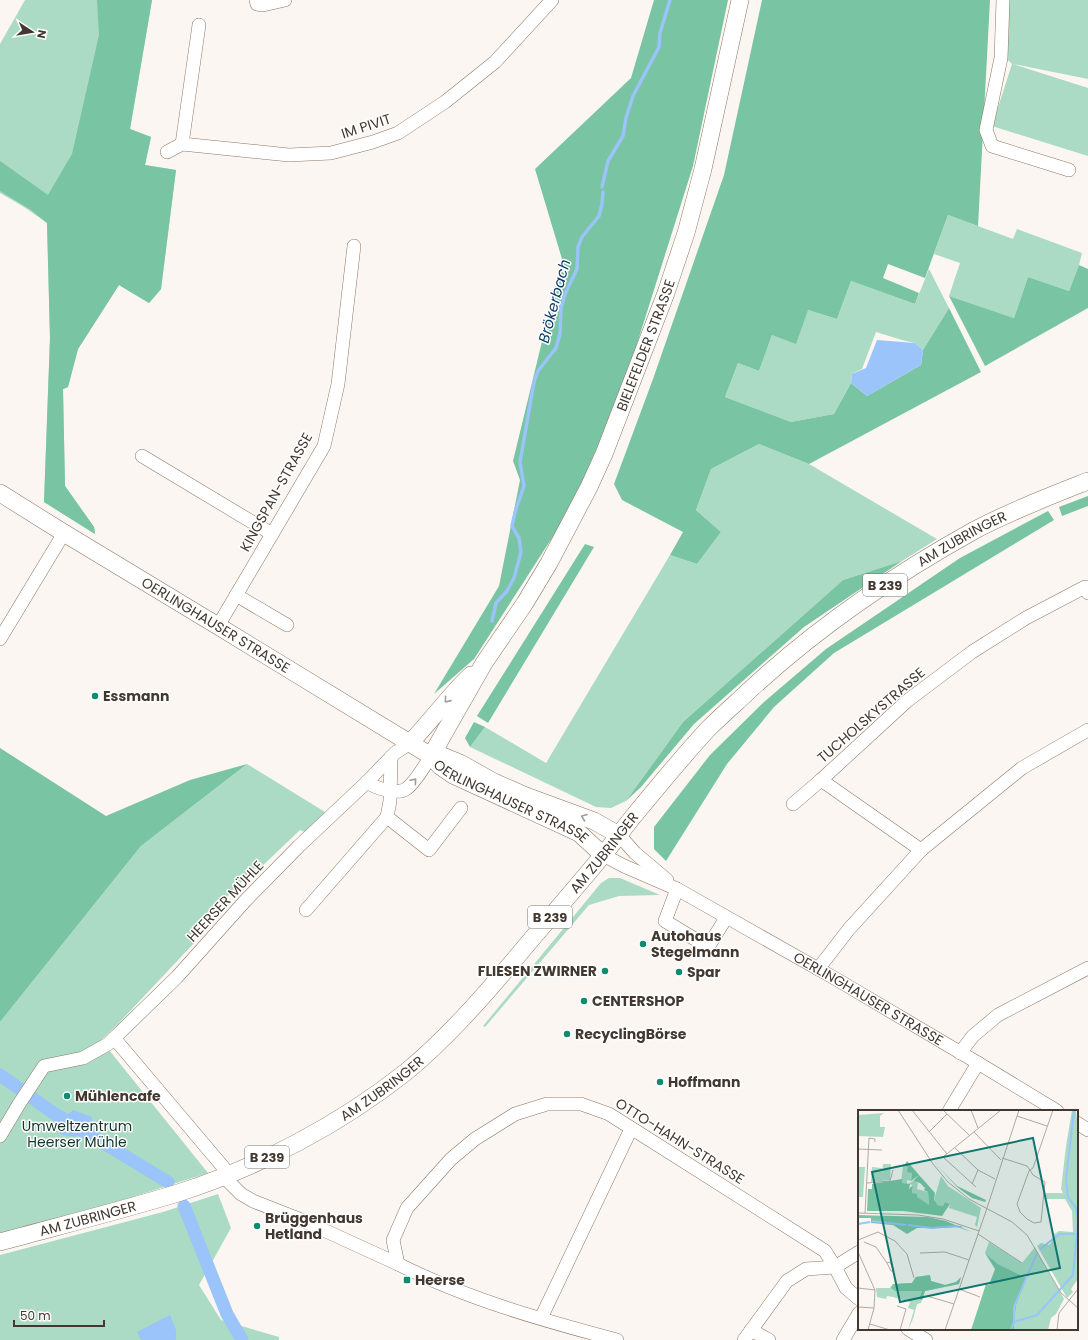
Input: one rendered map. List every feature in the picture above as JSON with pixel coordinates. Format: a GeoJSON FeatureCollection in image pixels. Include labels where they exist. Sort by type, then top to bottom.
{"type":"FeatureCollection","features":[{"type":"Feature","properties":{"kind":"main road","name":"BIELEFELDER STRASSE"},"geometry":{"type":"LineString","coordinates":[[431,756],[484,663],[525,603],[549,563],[571,523],[604,454],[636,375],[666,294],[686,233],[703,169],[740,0]]}},
{"type":"Feature","properties":{"kind":"main road","name":"AM ZUBRINGER"},"geometry":{"type":"LineString","coordinates":[[0,1242],[179,1192],[226,1175],[286,1148],[323,1128],[364,1102],[406,1071],[446,1035],[489,989],[603,855],[634,815],[709,728],[765,675],[816,634],[877,590],[978,529],[1048,497],[1088,481]]}},
{"type":"Feature","properties":{"kind":"main road","name":"OERLINGHAUSER STRASSE"},"geometry":{"type":"LineString","coordinates":[[1,495],[410,743],[431,756],[440,766],[454,775],[579,833],[603,855]]}},
{"type":"Feature","properties":{"kind":"main road","name":"BIELEFELDER STRASSE"},"geometry":{"type":"LineString","coordinates":[[410,743],[455,690],[484,663]]}},
{"type":"Feature","properties":{"kind":"main road","name":"OERLINGHAUSER STRASSE"},"geometry":{"type":"LineString","coordinates":[[431,756],[443,756],[460,763],[494,782],[526,796],[594,821],[619,835]]}},
{"type":"Feature","properties":{"kind":"street"},"geometry":{"type":"LineString","coordinates":[[256,0],[257,4],[262,5],[285,0]]}},
{"type":"Feature","properties":{"kind":"street","name":"IM PIVIT"},"geometry":{"type":"LineString","coordinates":[[182,144],[289,156],[331,154],[398,133],[445,102],[495,62],[552,0]]}},
{"type":"Feature","properties":{"kind":"street"},"geometry":{"type":"LineString","coordinates":[[1003,0],[1001,58],[986,130],[992,146],[1069,170]]}},
{"type":"Feature","properties":{"kind":"street"},"geometry":{"type":"LineString","coordinates":[[167,152],[182,144],[200,25]]}},
{"type":"Feature","properties":{"kind":"street","name":"KINGSPAN-STRASSE"},"geometry":{"type":"LineString","coordinates":[[218,626],[324,446],[338,384],[354,246]]}},
{"type":"Feature","properties":{"kind":"street"},"geometry":{"type":"LineString","coordinates":[[142,456],[272,534]]}},
{"type":"Feature","properties":{"kind":"street"},"geometry":{"type":"LineString","coordinates":[[0,639],[64,533]]}},
{"type":"Feature","properties":{"kind":"street","name":"TUCHOLSKYSTRASSE"},"geometry":{"type":"LineString","coordinates":[[793,804],[907,700],[972,652],[1026,618],[1087,590]]}},
{"type":"Feature","properties":{"kind":"street"},"geometry":{"type":"LineString","coordinates":[[236,595],[286,625]]}},
{"type":"Feature","properties":{"kind":"street"},"geometry":{"type":"LineString","coordinates":[[818,969],[849,929],[920,850],[1022,768],[1088,730]]}},
{"type":"Feature","properties":{"kind":"street","name":"HEERSER MÜHLE"},"geometry":{"type":"LineString","coordinates":[[0,1136],[21,1100],[44,1066],[83,1058],[111,1041],[177,977],[245,901],[299,846],[367,782],[391,757],[410,743]]}},
{"type":"Feature","properties":{"kind":"street"},"geometry":{"type":"LineString","coordinates":[[367,782],[372,786],[390,791],[406,790],[418,776],[431,756]]}},
{"type":"Feature","properties":{"kind":"street"},"geometry":{"type":"LineString","coordinates":[[306,910],[387,817],[390,791],[391,757]]}},
{"type":"Feature","properties":{"kind":"street","name":"TUCHOLSKYSTRASSE"},"geometry":{"type":"LineString","coordinates":[[821,780],[920,850]]}},
{"type":"Feature","properties":{"kind":"street"},"geometry":{"type":"LineString","coordinates":[[387,817],[429,850],[461,808]]}},
{"type":"Feature","properties":{"kind":"street","name":"OERLINGHAUSER STRASSE"},"geometry":{"type":"LineString","coordinates":[[619,835],[635,852],[677,889]]}},
{"type":"Feature","properties":{"kind":"street","name":"OERLINGHAUSER STRASSE"},"geometry":{"type":"LineString","coordinates":[[603,855],[624,866],[677,889],[818,969],[1055,1110]]}},
{"type":"Feature","properties":{"kind":"street"},"geometry":{"type":"LineString","coordinates":[[677,889],[665,921],[708,947],[726,918]]}},
{"type":"Feature","properties":{"kind":"street"},"geometry":{"type":"LineString","coordinates":[[960,1053],[973,1036],[998,1016],[1088,968]]}},
{"type":"Feature","properties":{"kind":"street"},"geometry":{"type":"LineString","coordinates":[[111,1041],[241,1194],[253,1201],[304,1221],[398,1264],[429,1280],[512,1310],[617,1340]]}},
{"type":"Feature","properties":{"kind":"street"},"geometry":{"type":"LineString","coordinates":[[950,1110],[978,1063]]}},
{"type":"Feature","properties":{"kind":"street","name":"OTTO-HAHN-STRASSE"},"geometry":{"type":"LineString","coordinates":[[398,1264],[393,1240],[407,1208],[451,1159],[475,1138],[515,1114],[547,1104],[581,1104],[609,1114],[824,1251],[836,1267],[846,1288],[858,1298]]}},
{"type":"Feature","properties":{"kind":"street"},"geometry":{"type":"LineString","coordinates":[[1078,1124],[1088,1130]]}},
{"type":"Feature","properties":{"kind":"street"},"geometry":{"type":"LineString","coordinates":[[541,1318],[631,1129]]}},
{"type":"Feature","properties":{"kind":"street"},"geometry":{"type":"LineString","coordinates":[[769,1340],[748,1335],[787,1281],[806,1269],[836,1267],[858,1253]]}},
{"type":"Feature","properties":{"kind":"street"},"geometry":{"type":"LineString","coordinates":[[842,1340],[858,1315]]}},
{"type":"Feature","properties":{"kind":"street"},"geometry":{"type":"LineString","coordinates":[[910,1330],[926,1340]]}},
{"type":"Feature","properties":{"kind":"green space"},"geometry":{"type":"Polygon","coordinates":[[[25,0],[152,0],[130,129],[151,137],[145,165],[176,170],[161,289],[149,303],[119,285],[78,349],[68,387],[63,389],[65,486],[94,527],[95,534],[44,502],[50,338],[47,223],[0,193],[0,44],[25,0]]]}},
{"type":"Feature","properties":{"kind":"green space"},"geometry":{"type":"Polygon","coordinates":[[[97,0],[152,0],[130,129],[151,137],[145,165],[176,170],[161,289],[149,303],[119,285],[78,349],[68,387],[63,389],[65,486],[94,527],[95,534],[44,502],[50,338],[47,223],[31,210],[0,191],[0,161],[48,195],[72,154],[99,35],[97,0]]]}},
{"type":"Feature","properties":{"kind":"green space"},"geometry":{"type":"Polygon","coordinates":[[[654,0],[728,0],[693,166],[630,366],[570,510],[474,659],[434,694],[499,586],[520,480],[513,461],[562,259],[535,169],[631,78],[654,0]]]}},
{"type":"Feature","properties":{"kind":"green space"},"geometry":{"type":"Polygon","coordinates":[[[762,0],[990,0],[978,226],[948,215],[925,278],[888,264],[883,278],[919,293],[915,304],[851,281],[837,319],[808,310],[796,344],[772,335],[759,371],[738,363],[725,397],[791,422],[834,414],[851,383],[867,396],[921,365],[923,350],[949,308],[981,372],[809,464],[759,444],[711,469],[696,510],[721,532],[697,564],[670,555],[683,532],[622,500],[614,484],[653,379],[724,175],[762,0]]]}},
{"type":"Feature","properties":{"kind":"green space"},"geometry":{"type":"Polygon","coordinates":[[[1008,0],[1088,0],[1088,79],[1013,64],[1088,88],[1088,156],[992,126],[1012,64],[1007,59],[1008,0]]]}},
{"type":"Feature","properties":{"kind":"green space"},"geometry":{"type":"Polygon","coordinates":[[[948,215],[1013,239],[1017,229],[1082,253],[1069,291],[1028,277],[1014,318],[949,296],[960,263],[934,254],[948,215]]]}},
{"type":"Feature","properties":{"kind":"green space"},"geometry":{"type":"Polygon","coordinates":[[[1079,265],[1088,269],[1088,308],[985,366],[949,296],[1014,318],[1028,277],[1069,291],[1079,265]]]}},
{"type":"Feature","properties":{"kind":"green space"},"geometry":{"type":"Polygon","coordinates":[[[929,269],[949,308],[923,350],[915,343],[876,332],[862,369],[852,374],[851,383],[834,414],[791,422],[725,397],[738,363],[759,371],[772,335],[808,310],[837,319],[851,281],[915,304],[929,269]]]}},
{"type":"Feature","properties":{"kind":"green space"},"geometry":{"type":"Polygon","coordinates":[[[759,444],[809,464],[937,539],[902,561],[843,580],[683,722],[626,801],[611,808],[596,807],[470,747],[485,727],[546,763],[670,555],[697,564],[721,532],[696,510],[711,469],[759,444]]]}},
{"type":"Feature","properties":{"kind":"green space"},"geometry":{"type":"Polygon","coordinates":[[[1088,496],[1088,506],[1062,516],[1059,507],[1088,496]]]}},
{"type":"Feature","properties":{"kind":"green space"},"geometry":{"type":"Polygon","coordinates":[[[1048,511],[1054,520],[834,653],[774,707],[727,764],[666,861],[654,849],[654,827],[710,755],[764,702],[826,649],[960,558],[1048,511]]]}},
{"type":"Feature","properties":{"kind":"green space"},"geometry":{"type":"Polygon","coordinates":[[[585,544],[594,547],[488,723],[477,716],[585,544]]]}},
{"type":"Feature","properties":{"kind":"green space"},"geometry":{"type":"Polygon","coordinates":[[[902,561],[804,627],[694,724],[641,787],[626,801],[683,722],[843,580],[902,561]]]}},
{"type":"Feature","properties":{"kind":"green space"},"geometry":{"type":"Polygon","coordinates":[[[474,722],[485,727],[470,747],[465,738],[474,722]]]}},
{"type":"Feature","properties":{"kind":"green space"},"geometry":{"type":"Polygon","coordinates":[[[0,748],[106,816],[190,780],[247,764],[141,846],[0,1022],[0,748]]]}},
{"type":"Feature","properties":{"kind":"green space","name":"Umweltzentrum Heerser Mühle"},"geometry":{"type":"Polygon","coordinates":[[[247,764],[325,812],[305,832],[300,830],[258,870],[255,868],[190,935],[195,942],[101,1040],[208,1173],[0,1239],[0,1022],[141,846],[247,764]]]}},
{"type":"Feature","properties":{"kind":"green space"},"geometry":{"type":"Polygon","coordinates":[[[609,878],[620,878],[660,895],[619,896],[589,905],[485,1027],[483,1026],[601,883],[609,878]]]}},
{"type":"Feature","properties":{"kind":"green space"},"geometry":{"type":"Polygon","coordinates":[[[218,1194],[231,1228],[199,1285],[221,1320],[279,1337],[279,1340],[0,1340],[0,1255],[163,1212],[218,1194]]]}},
{"type":"Feature","properties":{"kind":"water"},"geometry":{"type":"Polygon","coordinates":[[[877,340],[915,343],[923,350],[921,365],[867,396],[851,383],[852,374],[866,368],[877,340]]]}},
{"type":"Feature","properties":{"kind":"water"},"geometry":{"type":"Polygon","coordinates":[[[50,1107],[66,1117],[73,1110],[92,1117],[92,1128],[84,1134],[77,1136],[60,1134],[61,1123],[46,1113],[50,1107]]]}},
{"type":"Feature","properties":{"kind":"water"},"geometry":{"type":"Polygon","coordinates":[[[170,1315],[176,1330],[176,1340],[141,1340],[137,1332],[170,1315]]]}},
{"type":"Feature","properties":{"kind":"waterway","name":"Brökerbach"},"geometry":{"type":"LineString","coordinates":[[602,187],[608,161],[623,136],[626,118],[633,96],[659,47],[660,33],[670,0]]}},
{"type":"Feature","properties":{"kind":"waterway","name":"Brökerbach"},"geometry":{"type":"LineString","coordinates":[[492,621],[496,603],[507,591],[514,578],[521,552],[519,538],[512,526],[524,486],[520,462],[534,382],[538,371],[556,348],[560,334],[561,308],[566,292],[577,269],[578,247],[582,237],[599,216],[603,192]]}},
{"type":"Feature","properties":{"kind":"waterway"},"geometry":{"type":"LineString","coordinates":[[0,1075],[52,1112],[168,1182]]}},
{"type":"Feature","properties":{"kind":"waterway"},"geometry":{"type":"LineString","coordinates":[[184,1206],[227,1314],[242,1340]]}},
{"type":"Feature","properties":{"kind":"place","name":"Essmann"},"geometry":{"type":"Point","coordinates":[95,696]}},
{"type":"Feature","properties":{"kind":"place","name":"Autohaus Stegelmann"},"geometry":{"type":"Point","coordinates":[643,944]}},
{"type":"Feature","properties":{"kind":"place","name":"FLIESEN ZWIRNER"},"geometry":{"type":"Point","coordinates":[605,971]}},
{"type":"Feature","properties":{"kind":"place","name":"Spar"},"geometry":{"type":"Point","coordinates":[679,972]}},
{"type":"Feature","properties":{"kind":"place","name":"CENTERSHOP"},"geometry":{"type":"Point","coordinates":[584,1001]}},
{"type":"Feature","properties":{"kind":"place","name":"RecyclingBörse"},"geometry":{"type":"Point","coordinates":[567,1034]}},
{"type":"Feature","properties":{"kind":"place","name":"Hoffmann"},"geometry":{"type":"Point","coordinates":[660,1082]}},
{"type":"Feature","properties":{"kind":"place","name":"Mühlencafe"},"geometry":{"type":"Point","coordinates":[67,1096]}},
{"type":"Feature","properties":{"kind":"place","name":"Brüggenhaus Hetland"},"geometry":{"type":"Point","coordinates":[257,1226]}},
{"type":"Feature","properties":{"kind":"place","name":"Heerse"},"geometry":{"type":"Point","coordinates":[407,1280]}}]}
